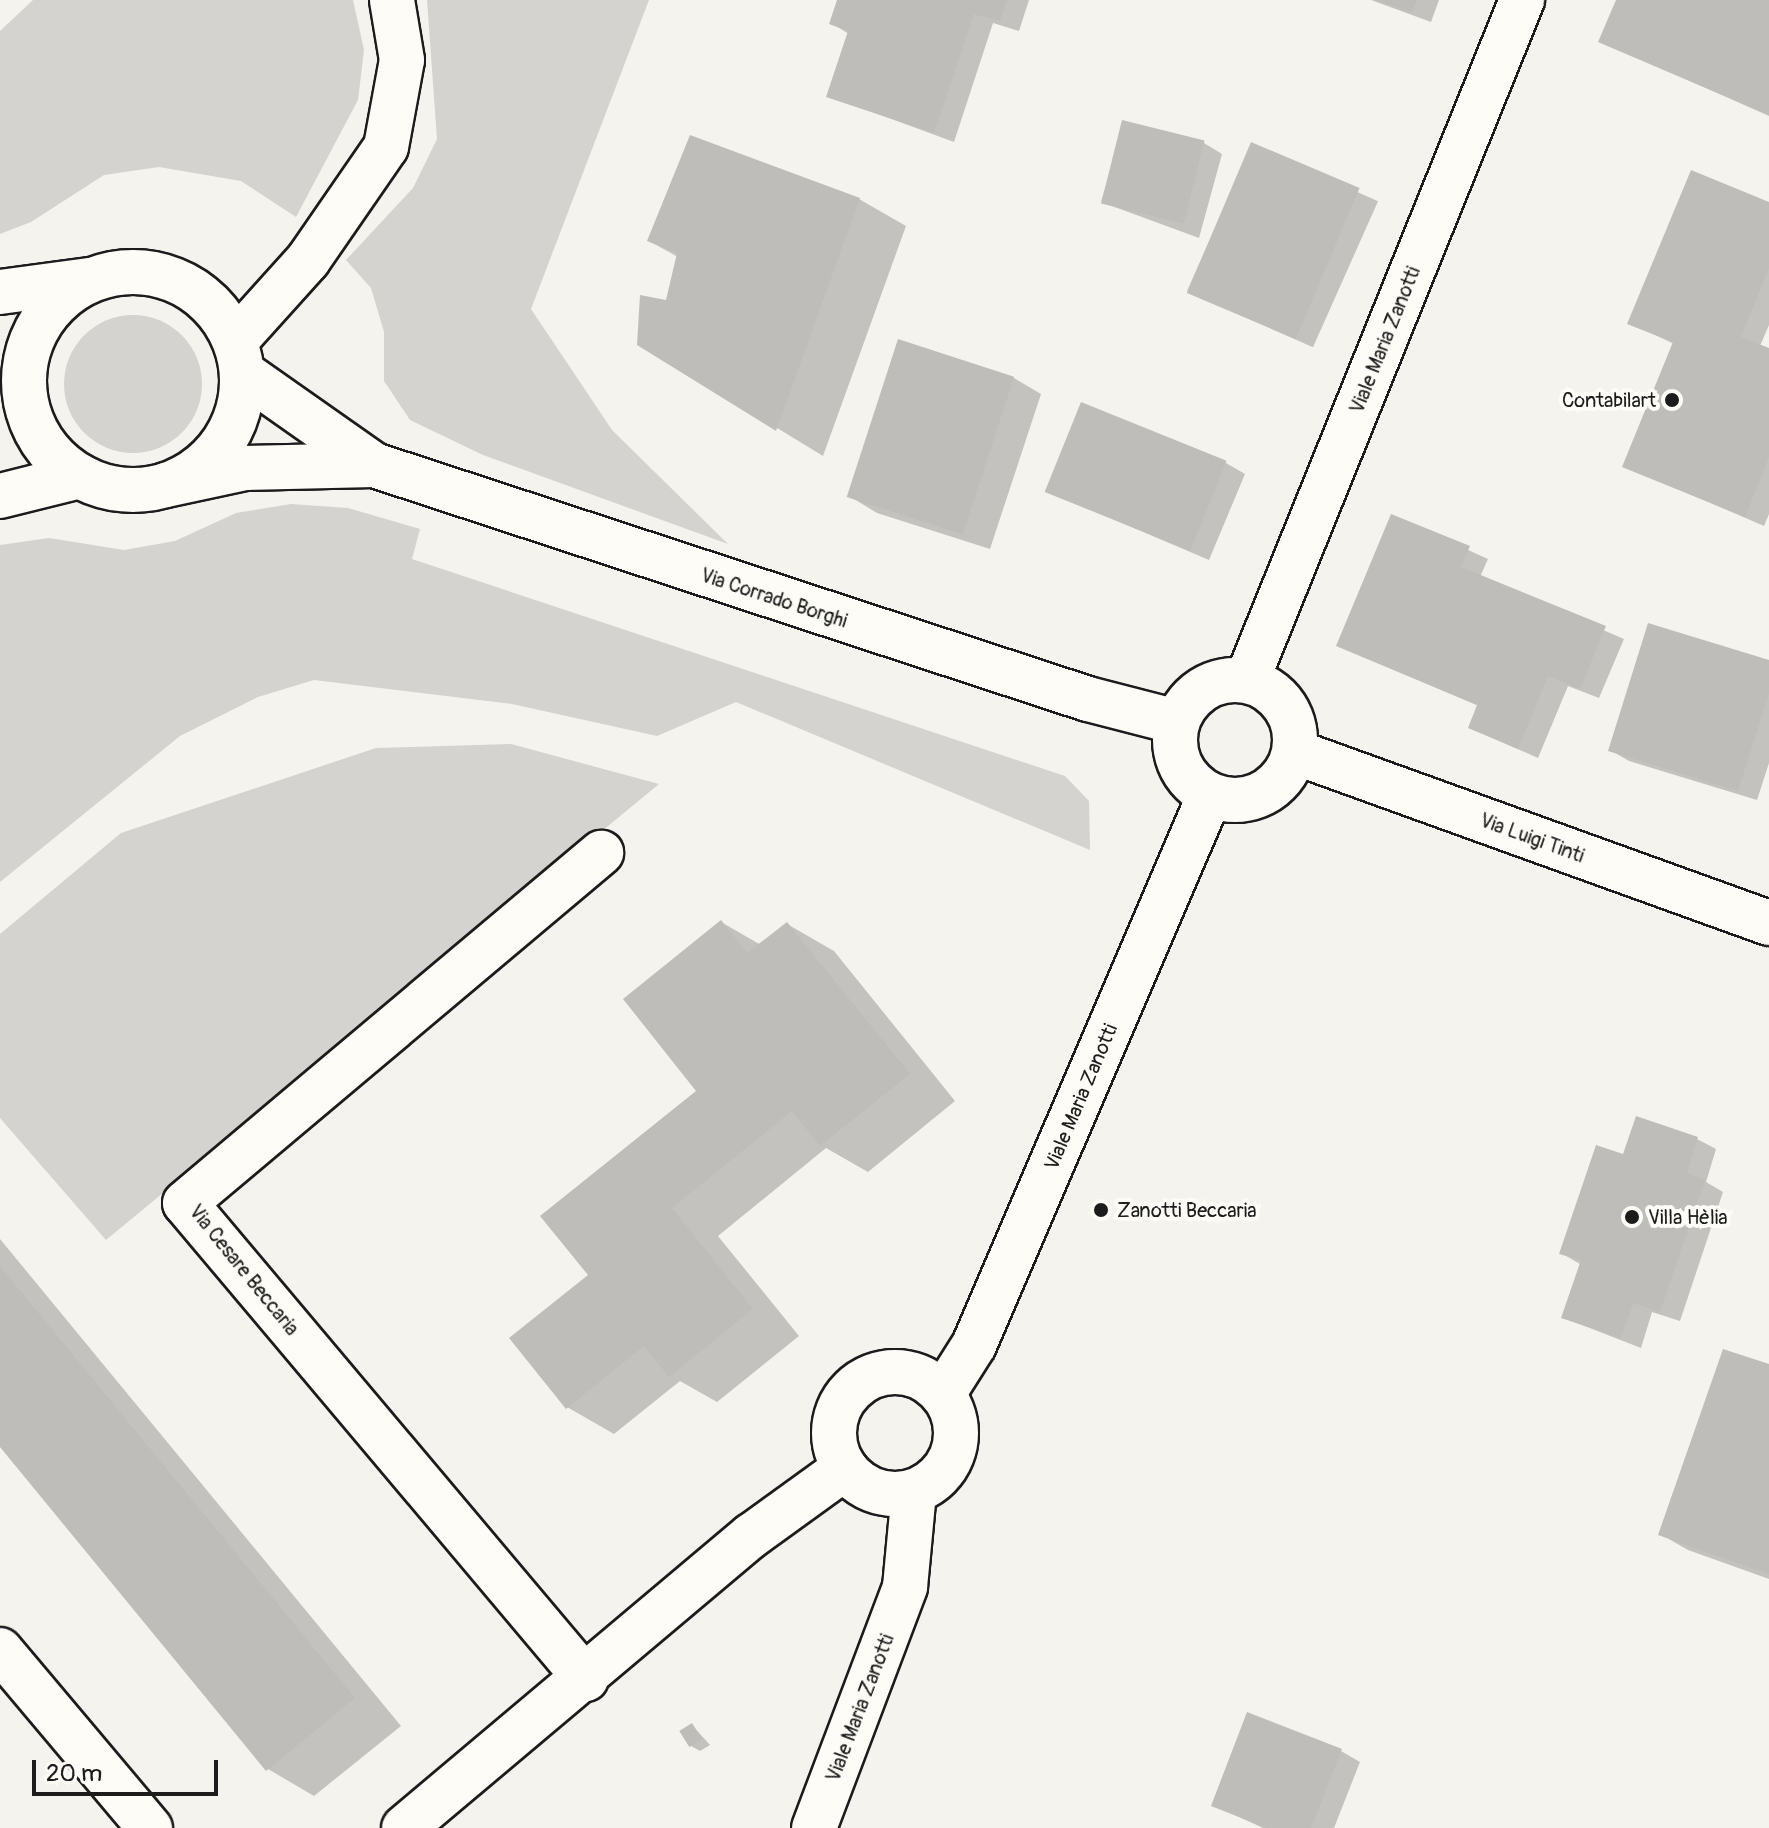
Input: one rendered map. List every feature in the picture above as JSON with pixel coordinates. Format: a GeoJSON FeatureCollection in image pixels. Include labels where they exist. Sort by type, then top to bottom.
{"type":"FeatureCollection","features":[{"type":"Feature","properties":{"kind":"main road"},"geometry":{"type":"LineString","coordinates":[[239,356],[386,147],[402,60],[392,0]]}},
{"type":"Feature","properties":{"kind":"main road","name":"Viale Maria Zanotti"},"geometry":{"type":"LineString","coordinates":[[1247,680],[1522,0]]}},
{"type":"Feature","properties":{"kind":"main road"},"geometry":{"type":"LineString","coordinates":[[0,292],[91,280],[125,271],[159,274],[180,283],[218,310],[239,356],[240,409],[224,442],[198,469],[166,485],[136,490],[80,476],[55,457],[13,395],[36,329],[59,300],[91,280]]}},
{"type":"Feature","properties":{"kind":"main road","name":"Via Corrado Borghi"},"geometry":{"type":"LineString","coordinates":[[239,356],[374,465]]}},
{"type":"Feature","properties":{"kind":"main road","name":"Via Corrado Borghi"},"geometry":{"type":"LineString","coordinates":[[166,485],[245,468],[374,465],[1088,699],[1177,722]]}},
{"type":"Feature","properties":{"kind":"main road"},"geometry":{"type":"LineString","coordinates":[[0,496],[80,476]]}},
{"type":"Feature","properties":{"kind":"main road"},"geometry":{"type":"LineString","coordinates":[[1247,680],[1273,692],[1291,716],[1295,752],[1270,790],[1251,798],[1210,795],[1179,764],[1177,722],[1193,696],[1210,684],[1247,680]]}},
{"type":"Feature","properties":{"kind":"main road","name":"Via Luigi Tinti"},"geometry":{"type":"LineString","coordinates":[[1295,752],[1769,923]]}},
{"type":"Feature","properties":{"kind":"main road","name":"Viale Maria Zanotti"},"geometry":{"type":"LineString","coordinates":[[943,1394],[974,1345],[1210,795]]}},
{"type":"Feature","properties":{"kind":"main road","name":"Via Cesare Beccaria"},"geometry":{"type":"LineString","coordinates":[[586,1679],[185,1203],[601,853]]}},
{"type":"Feature","properties":{"kind":"main road"},"geometry":{"type":"LineString","coordinates":[[909,1373],[943,1394],[952,1410],[956,1445],[948,1464],[914,1491],[888,1494],[865,1486],[845,1468],[834,1433],[837,1414],[854,1387],[878,1374],[909,1373]]}},
{"type":"Feature","properties":{"kind":"main road"},"geometry":{"type":"LineString","coordinates":[[404,1828],[586,1679],[751,1536],[845,1468]]}},
{"type":"Feature","properties":{"kind":"main road","name":"Viale Maria Zanotti"},"geometry":{"type":"LineString","coordinates":[[814,1828],[905,1587],[914,1491]]}},
{"type":"Feature","properties":{"kind":"main road"},"geometry":{"type":"LineString","coordinates":[[0,1650],[150,1828]]}},
{"type":"Feature","properties":{"kind":"shaded area"},"geometry":{"type":"Polygon","coordinates":[[[33,0],[353,0],[364,50],[358,100],[296,217],[241,181],[159,167],[104,175],[31,222],[0,234],[0,31],[33,0]]]}},
{"type":"Feature","properties":{"kind":"shaded area"},"geometry":{"type":"Polygon","coordinates":[[[427,0],[649,0],[531,309],[612,430],[728,544],[483,455],[410,420],[384,381],[384,332],[371,288],[346,260],[413,188],[437,139],[427,0]]]}},
{"type":"Feature","properties":{"kind":"shaded area"},"geometry":{"type":"Polygon","coordinates":[[[133,315],[159,321],[182,335],[196,358],[202,384],[196,410],[182,433],[159,447],[133,453],[107,447],[84,433],[70,410],[64,384],[70,358],[84,335],[107,321],[133,315]]]}},
{"type":"Feature","properties":{"kind":"shaded area"},"geometry":{"type":"Polygon","coordinates":[[[291,504],[348,508],[420,529],[412,559],[1065,776],[1089,801],[1090,850],[736,702],[657,736],[512,704],[314,680],[258,697],[180,736],[0,882],[0,545],[49,538],[124,550],[175,541],[236,513],[291,504]]]}},
{"type":"Feature","properties":{"kind":"shaded area"},"geometry":{"type":"Polygon","coordinates":[[[511,744],[659,784],[106,1240],[0,1118],[0,934],[121,833],[376,748],[511,744]]]}},
{"type":"Feature","properties":{"kind":"building"},"geometry":{"type":"Polygon","coordinates":[[[837,0],[1007,0],[1000,21],[974,14],[934,133],[826,97],[848,31],[829,24],[837,0]]]}},
{"type":"Feature","properties":{"kind":"building"},"geometry":{"type":"Polygon","coordinates":[[[1378,0],[1417,0],[1412,13],[1378,0]]]}},
{"type":"Feature","properties":{"kind":"building"},"geometry":{"type":"Polygon","coordinates":[[[1616,0],[1769,0],[1769,115],[1598,42],[1616,0]]]}},
{"type":"Feature","properties":{"kind":"building"},"geometry":{"type":"Polygon","coordinates":[[[1122,120],[1204,141],[1184,224],[1101,203],[1122,120]]]}},
{"type":"Feature","properties":{"kind":"building"},"geometry":{"type":"Polygon","coordinates":[[[690,135],[860,198],[776,431],[637,345],[640,295],[666,300],[677,253],[647,241],[690,135]]]}},
{"type":"Feature","properties":{"kind":"building"},"geometry":{"type":"Polygon","coordinates":[[[1251,142],[1360,188],[1296,339],[1187,293],[1251,142]]]}},
{"type":"Feature","properties":{"kind":"building"},"geometry":{"type":"Polygon","coordinates":[[[1691,170],[1769,202],[1769,268],[1741,337],[1769,348],[1769,457],[1745,517],[1622,467],[1673,342],[1627,324],[1691,170]]]}},
{"type":"Feature","properties":{"kind":"building"},"geometry":{"type":"Polygon","coordinates":[[[898,339],[1014,377],[963,535],[847,497],[898,339]]]}},
{"type":"Feature","properties":{"kind":"building"},"geometry":{"type":"Polygon","coordinates":[[[1081,402],[1227,461],[1190,551],[1045,492],[1081,402]]]}},
{"type":"Feature","properties":{"kind":"building"},"geometry":{"type":"Polygon","coordinates":[[[1391,514],[1470,546],[1461,567],[1606,626],[1580,689],[1548,676],[1518,749],[1468,728],[1477,705],[1336,646],[1391,514]]]}},
{"type":"Feature","properties":{"kind":"building"},"geometry":{"type":"Polygon","coordinates":[[[1648,623],[1769,660],[1769,693],[1738,791],[1608,751],[1648,623]]]}},
{"type":"Feature","properties":{"kind":"building"},"geometry":{"type":"Polygon","coordinates":[[[721,920],[747,953],[787,922],[910,1074],[820,1146],[792,1111],[672,1208],[753,1309],[669,1377],[644,1346],[566,1409],[509,1338],[588,1275],[540,1216],[696,1091],[623,999],[721,920]]]}},
{"type":"Feature","properties":{"kind":"building","name":"Villa Hèlia"},"geometry":{"type":"Polygon","coordinates":[[[1636,1116],[1698,1137],[1687,1173],[1705,1180],[1660,1312],[1633,1303],[1621,1338],[1561,1318],[1581,1260],[1559,1254],[1596,1145],[1623,1154],[1636,1116]]]}},
{"type":"Feature","properties":{"kind":"building"},"geometry":{"type":"Polygon","coordinates":[[[0,1266],[355,1698],[266,1771],[0,1447],[0,1266]]]}},
{"type":"Feature","properties":{"kind":"building"},"geometry":{"type":"Polygon","coordinates":[[[1723,1349],[1769,1364],[1769,1574],[1658,1535],[1723,1349]]]}},
{"type":"Feature","properties":{"kind":"building"},"geometry":{"type":"Polygon","coordinates":[[[1247,1712],[1342,1749],[1311,1828],[1267,1828],[1211,1806],[1247,1712]]]}},
{"type":"Feature","properties":{"kind":"building"},"geometry":{"type":"Polygon","coordinates":[[[692,1723],[702,1739],[689,1747],[679,1731],[692,1723]]]}},
{"type":"Feature","properties":{"kind":"place","name":"Contabilart"},"geometry":{"type":"Point","coordinates":[1672,400]}},
{"type":"Feature","properties":{"kind":"place","name":"Zanotti Beccaria"},"geometry":{"type":"Point","coordinates":[1101,1210]}},
{"type":"Feature","properties":{"kind":"place","name":"Villa Hèlia"},"geometry":{"type":"Point","coordinates":[1632,1217]}}]}
